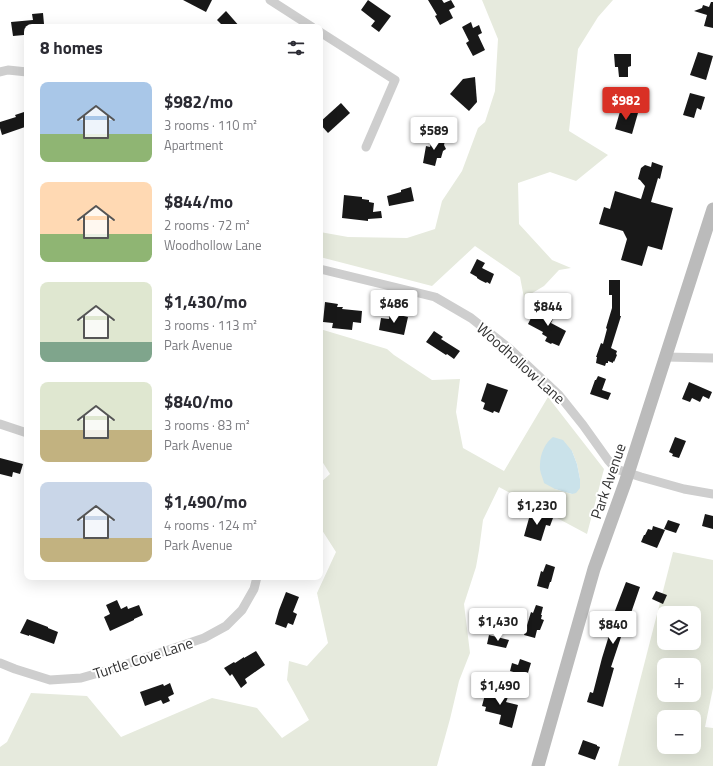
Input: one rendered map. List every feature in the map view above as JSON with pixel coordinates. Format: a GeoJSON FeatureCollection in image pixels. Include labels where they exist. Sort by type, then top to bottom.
{"type":"FeatureCollection","features":[{"type":"Feature","properties":{"kind":"main road","name":"Park Avenue"},"geometry":{"type":"LineString","coordinates":[[538,766],[594,569],[628,472],[713,209]]}},
{"type":"Feature","properties":{"kind":"street"},"geometry":{"type":"LineString","coordinates":[[270,0],[307,24]]}},
{"type":"Feature","properties":{"kind":"street"},"geometry":{"type":"LineString","coordinates":[[323,34],[395,80],[366,147]]}},
{"type":"Feature","properties":{"kind":"street"},"geometry":{"type":"LineString","coordinates":[[0,72],[8,70],[24,72]]}},
{"type":"Feature","properties":{"kind":"street","name":"Woodhollow Lane"},"geometry":{"type":"LineString","coordinates":[[323,270],[435,297],[471,318],[510,349],[559,395],[583,424],[616,469],[684,489],[713,494]]}},
{"type":"Feature","properties":{"kind":"street"},"geometry":{"type":"LineString","coordinates":[[665,357],[713,358]]}},
{"type":"Feature","properties":{"kind":"street"},"geometry":{"type":"LineString","coordinates":[[0,424],[24,432]]}},
{"type":"Feature","properties":{"kind":"street","name":"Turtle Cove Lane"},"geometry":{"type":"LineString","coordinates":[[0,663],[50,680],[81,678],[109,670],[204,638],[226,626],[242,610],[254,589],[256,580]]}},
{"type":"Feature","properties":{"kind":"shaded area"},"geometry":{"type":"Polygon","coordinates":[[[482,0],[613,0],[598,17],[578,49],[569,131],[608,155],[576,181],[550,172],[518,183],[519,224],[552,260],[571,268],[559,270],[544,286],[524,298],[520,277],[475,246],[432,286],[323,258],[323,233],[348,237],[407,238],[435,229],[442,201],[462,171],[478,128],[485,122],[495,91],[498,39],[482,0]]]}},
{"type":"Feature","properties":{"kind":"shaded area"},"geometry":{"type":"Polygon","coordinates":[[[323,330],[387,349],[432,380],[460,379],[456,412],[463,448],[504,471],[548,397],[604,469],[587,534],[499,487],[483,520],[476,567],[464,604],[470,653],[459,681],[437,766],[0,766],[0,747],[7,742],[31,693],[87,696],[121,737],[212,698],[257,708],[282,738],[309,720],[287,680],[289,661],[307,666],[328,643],[317,593],[336,552],[323,532],[323,480],[330,474],[323,463],[323,330]],[[572,451],[555,489],[572,494],[580,479],[577,464],[572,451]]]}},
{"type":"Feature","properties":{"kind":"shaded area"},"geometry":{"type":"Polygon","coordinates":[[[673,552],[713,560],[713,688],[705,727],[713,728],[713,766],[618,766],[657,614],[657,650],[701,650],[701,606],[659,606],[673,552]]]}},
{"type":"Feature","properties":{"kind":"water"},"geometry":{"type":"Polygon","coordinates":[[[553,437],[563,440],[572,451],[577,464],[580,479],[580,488],[576,493],[572,494],[555,489],[544,483],[540,470],[540,461],[545,446],[553,437]]]}},
{"type":"Feature","properties":{"kind":"building"},"geometry":{"type":"Polygon","coordinates":[[[183,0],[212,0],[206,12],[183,0]]]}},
{"type":"Feature","properties":{"kind":"building"},"geometry":{"type":"Polygon","coordinates":[[[368,0],[391,16],[379,32],[371,26],[375,21],[361,10],[368,0]]]}},
{"type":"Feature","properties":{"kind":"building"},"geometry":{"type":"Polygon","coordinates":[[[428,0],[442,0],[444,3],[451,0],[455,7],[449,10],[453,18],[440,25],[435,16],[437,15],[428,0]]]}},
{"type":"Feature","properties":{"kind":"building"},"geometry":{"type":"Polygon","coordinates":[[[711,2],[713,2],[713,28],[704,26],[707,15],[694,11],[702,8],[703,5],[709,7],[711,2]]]}},
{"type":"Feature","properties":{"kind":"building"},"geometry":{"type":"Polygon","coordinates":[[[226,11],[237,24],[221,24],[217,20],[226,11]]]}},
{"type":"Feature","properties":{"kind":"building"},"geometry":{"type":"Polygon","coordinates":[[[43,13],[44,24],[24,24],[24,35],[13,36],[11,22],[33,20],[32,14],[43,13]]]}},
{"type":"Feature","properties":{"kind":"building"},"geometry":{"type":"Polygon","coordinates":[[[471,22],[473,28],[479,25],[482,33],[478,35],[485,50],[473,56],[466,43],[469,41],[462,27],[471,22]]]}},
{"type":"Feature","properties":{"kind":"building"},"geometry":{"type":"Polygon","coordinates":[[[698,52],[713,56],[706,80],[690,75],[698,52]]]}},
{"type":"Feature","properties":{"kind":"building"},"geometry":{"type":"Polygon","coordinates":[[[614,54],[631,54],[631,66],[628,67],[628,77],[619,77],[618,67],[615,67],[614,54]]]}},
{"type":"Feature","properties":{"kind":"building"},"geometry":{"type":"Polygon","coordinates":[[[475,77],[477,102],[469,111],[450,94],[463,79],[475,77]]]}},
{"type":"Feature","properties":{"kind":"building"},"geometry":{"type":"Polygon","coordinates":[[[690,93],[705,97],[701,110],[697,108],[694,118],[683,115],[690,93]]]}},
{"type":"Feature","properties":{"kind":"building"},"geometry":{"type":"Polygon","coordinates":[[[341,103],[350,113],[328,133],[323,127],[323,119],[341,103]]]}},
{"type":"Feature","properties":{"kind":"building"},"geometry":{"type":"Polygon","coordinates":[[[621,108],[638,113],[632,134],[615,129],[621,108]]]}},
{"type":"Feature","properties":{"kind":"building"},"geometry":{"type":"Polygon","coordinates":[[[24,112],[24,127],[2,135],[0,122],[16,117],[15,115],[24,112]]]}},
{"type":"Feature","properties":{"kind":"building"},"geometry":{"type":"Polygon","coordinates":[[[433,136],[443,138],[442,141],[445,141],[444,145],[446,149],[443,151],[441,158],[437,158],[435,166],[423,163],[426,146],[430,147],[433,136]]]}},
{"type":"Feature","properties":{"kind":"building"},"geometry":{"type":"Polygon","coordinates":[[[652,162],[663,166],[660,179],[658,178],[651,202],[673,208],[662,250],[648,246],[642,266],[621,260],[627,239],[623,231],[599,224],[604,207],[610,209],[615,191],[641,199],[645,186],[638,179],[641,168],[645,165],[651,167],[652,162]]]}},
{"type":"Feature","properties":{"kind":"building"},"geometry":{"type":"Polygon","coordinates":[[[411,187],[414,201],[389,206],[387,196],[411,187]]]}},
{"type":"Feature","properties":{"kind":"building"},"geometry":{"type":"Polygon","coordinates":[[[344,195],[362,197],[362,199],[369,200],[369,202],[374,203],[373,212],[381,211],[382,218],[368,219],[368,221],[342,218],[344,195]]]}},
{"type":"Feature","properties":{"kind":"building"},"geometry":{"type":"Polygon","coordinates":[[[477,259],[485,263],[482,268],[494,274],[490,284],[480,280],[470,273],[477,259]]]}},
{"type":"Feature","properties":{"kind":"building"},"geometry":{"type":"Polygon","coordinates":[[[609,280],[620,280],[621,316],[611,348],[617,351],[617,355],[613,363],[608,361],[605,366],[596,363],[596,357],[601,343],[603,344],[612,308],[612,295],[609,295],[609,280]]]}},
{"type":"Feature","properties":{"kind":"building"},"geometry":{"type":"Polygon","coordinates":[[[325,302],[338,304],[337,307],[343,307],[342,309],[362,311],[361,323],[353,322],[352,330],[332,328],[333,323],[323,322],[325,302]]]}},
{"type":"Feature","properties":{"kind":"building"},"geometry":{"type":"Polygon","coordinates":[[[546,309],[556,313],[551,323],[566,331],[559,346],[545,341],[547,337],[542,334],[543,332],[528,324],[533,314],[542,317],[546,309]]]}},
{"type":"Feature","properties":{"kind":"building"},"geometry":{"type":"Polygon","coordinates":[[[390,313],[408,317],[404,335],[379,330],[381,318],[389,319],[390,313]]]}},
{"type":"Feature","properties":{"kind":"building"},"geometry":{"type":"Polygon","coordinates":[[[434,331],[443,337],[441,339],[460,351],[454,359],[426,342],[434,331]]]}},
{"type":"Feature","properties":{"kind":"building"},"geometry":{"type":"Polygon","coordinates":[[[598,376],[606,379],[602,390],[611,393],[608,400],[590,394],[598,376]]]}},
{"type":"Feature","properties":{"kind":"building"},"geometry":{"type":"Polygon","coordinates":[[[689,382],[712,392],[709,399],[703,396],[700,402],[692,398],[690,402],[682,399],[689,382]]]}},
{"type":"Feature","properties":{"kind":"building"},"geometry":{"type":"Polygon","coordinates":[[[487,383],[508,390],[499,413],[494,411],[493,413],[483,409],[485,403],[481,401],[487,383]]]}},
{"type":"Feature","properties":{"kind":"building"},"geometry":{"type":"Polygon","coordinates":[[[675,437],[686,441],[679,458],[672,456],[673,454],[669,452],[675,437]]]}},
{"type":"Feature","properties":{"kind":"building"},"geometry":{"type":"Polygon","coordinates":[[[0,458],[23,464],[20,474],[13,472],[12,477],[0,474],[0,458]]]}},
{"type":"Feature","properties":{"kind":"building"},"geometry":{"type":"Polygon","coordinates":[[[531,511],[553,518],[550,526],[546,525],[541,541],[524,536],[531,511]]]}},
{"type":"Feature","properties":{"kind":"building"},"geometry":{"type":"Polygon","coordinates":[[[705,514],[713,516],[713,529],[702,526],[705,514]]]}},
{"type":"Feature","properties":{"kind":"building"},"geometry":{"type":"Polygon","coordinates":[[[668,520],[680,524],[676,533],[664,529],[668,520]]]}},
{"type":"Feature","properties":{"kind":"building"},"geometry":{"type":"Polygon","coordinates":[[[653,526],[665,530],[657,548],[641,542],[648,529],[652,530],[653,526]]]}},
{"type":"Feature","properties":{"kind":"building"},"geometry":{"type":"Polygon","coordinates":[[[546,564],[555,567],[548,589],[537,586],[541,571],[543,572],[546,564]]]}},
{"type":"Feature","properties":{"kind":"building"},"geometry":{"type":"Polygon","coordinates":[[[626,582],[640,587],[631,613],[627,612],[618,636],[621,637],[611,667],[614,668],[603,707],[587,702],[590,692],[593,693],[615,616],[613,616],[626,582]]]}},
{"type":"Feature","properties":{"kind":"building"},"geometry":{"type":"Polygon","coordinates":[[[656,591],[667,595],[663,604],[652,599],[656,591]]]}},
{"type":"Feature","properties":{"kind":"building"},"geometry":{"type":"Polygon","coordinates":[[[286,592],[299,597],[293,612],[297,614],[293,625],[288,623],[286,628],[275,624],[286,592]]]}},
{"type":"Feature","properties":{"kind":"building"},"geometry":{"type":"Polygon","coordinates":[[[117,600],[121,609],[127,606],[128,609],[139,605],[143,615],[110,631],[104,617],[110,614],[106,605],[117,600]]]}},
{"type":"Feature","properties":{"kind":"building"},"geometry":{"type":"Polygon","coordinates":[[[536,605],[543,607],[541,619],[544,620],[540,630],[537,630],[535,638],[524,635],[531,612],[533,613],[536,605]]]}},
{"type":"Feature","properties":{"kind":"building"},"geometry":{"type":"Polygon","coordinates":[[[27,619],[58,632],[54,644],[20,633],[27,619]]]}},
{"type":"Feature","properties":{"kind":"building"},"geometry":{"type":"Polygon","coordinates":[[[489,635],[509,640],[506,648],[487,644],[489,635]]]}},
{"type":"Feature","properties":{"kind":"building"},"geometry":{"type":"Polygon","coordinates":[[[256,651],[265,665],[245,679],[247,683],[241,688],[232,674],[230,676],[224,668],[256,651]]]}},
{"type":"Feature","properties":{"kind":"building"},"geometry":{"type":"Polygon","coordinates":[[[520,659],[531,663],[527,676],[510,671],[512,663],[518,665],[520,659]]]}},
{"type":"Feature","properties":{"kind":"building"},"geometry":{"type":"Polygon","coordinates":[[[170,683],[174,694],[168,697],[170,701],[163,704],[161,700],[145,706],[140,692],[170,683]]]}},
{"type":"Feature","properties":{"kind":"building"},"geometry":{"type":"Polygon","coordinates":[[[487,687],[498,690],[499,688],[506,690],[505,696],[508,697],[506,702],[518,705],[512,728],[499,724],[501,715],[485,711],[486,707],[482,706],[487,687]]]}},
{"type":"Feature","properties":{"kind":"building"},"geometry":{"type":"Polygon","coordinates":[[[583,740],[600,747],[595,760],[578,754],[583,740]]]}}]}
